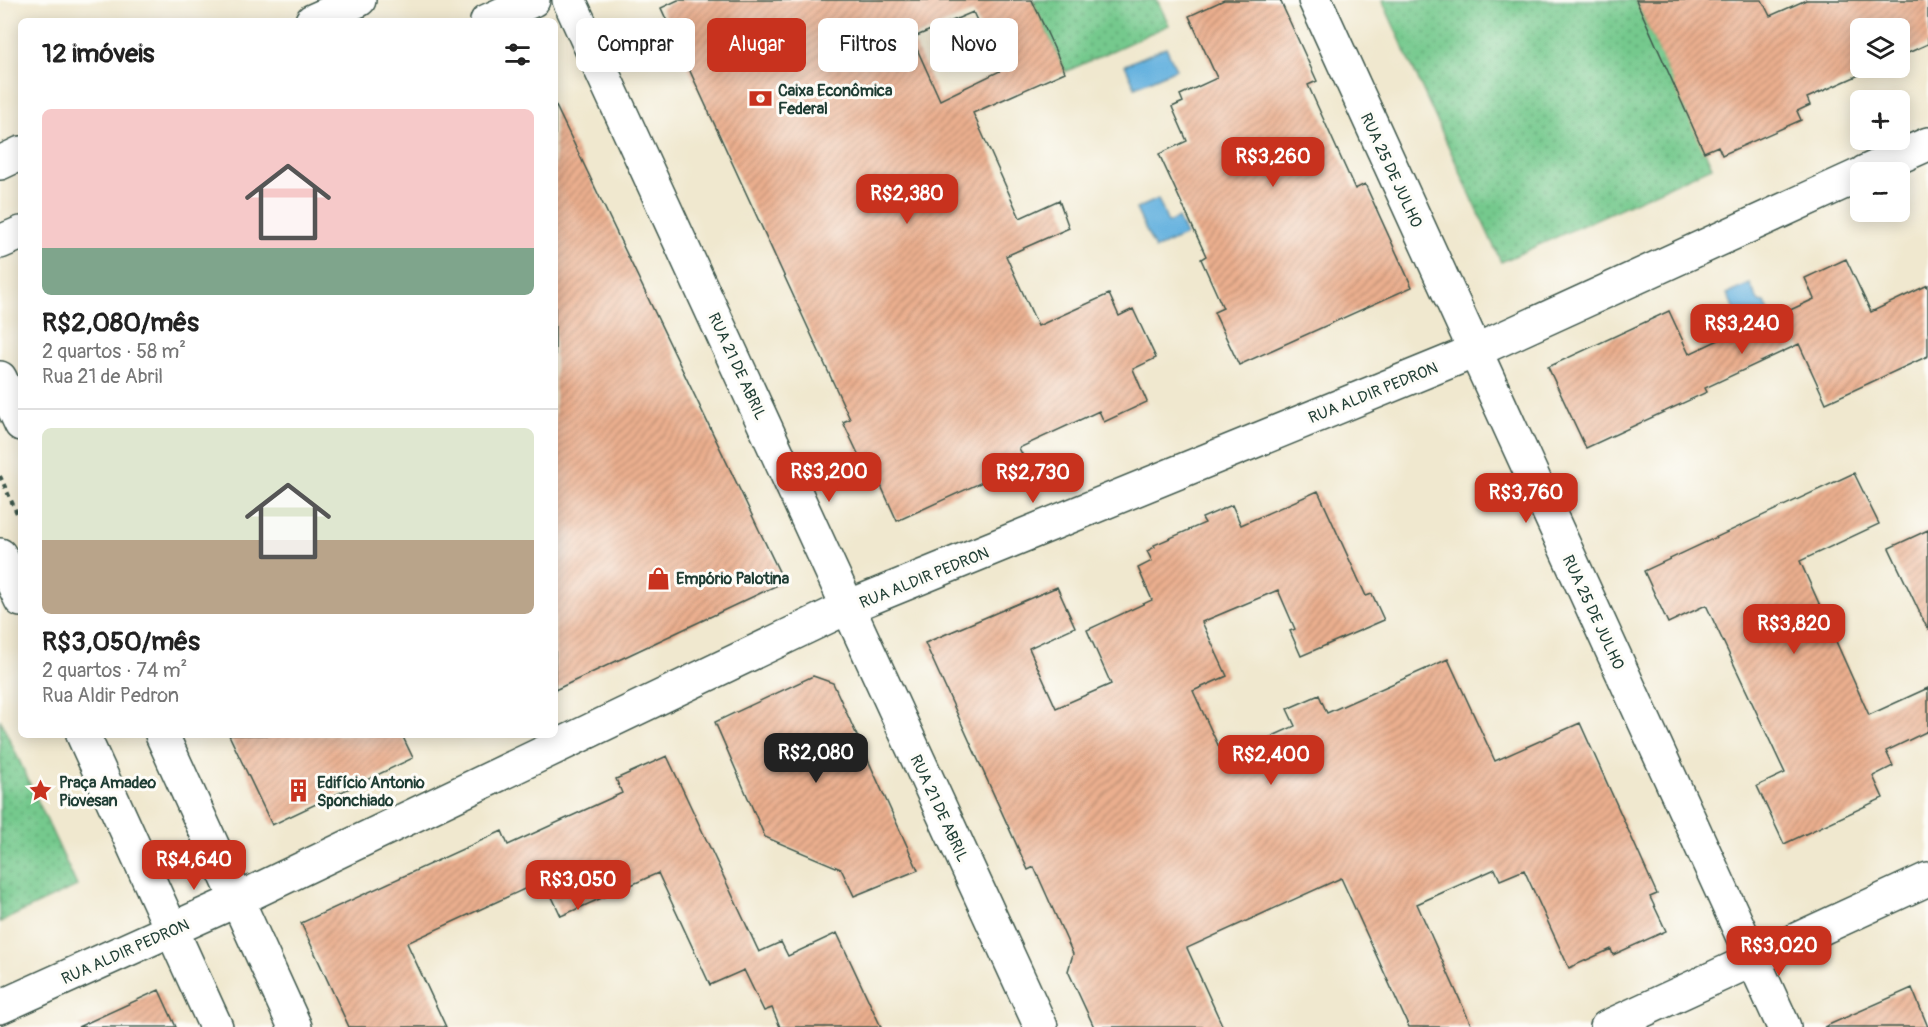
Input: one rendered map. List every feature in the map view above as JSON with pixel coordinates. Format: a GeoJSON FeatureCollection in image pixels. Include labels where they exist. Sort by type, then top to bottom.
{"type":"FeatureCollection","features":[{"type":"Feature","properties":{"kind":"street"},"geometry":{"type":"LineString","coordinates":[[319,18],[359,0]]}},
{"type":"Feature","properties":{"kind":"street"},"geometry":{"type":"LineString","coordinates":[[494,18],[533,0]]}},
{"type":"Feature","properties":{"kind":"street","name":"RUA 21 DE ABRIL"},"geometry":{"type":"LineString","coordinates":[[569,0],[1041,1027]]}},
{"type":"Feature","properties":{"kind":"street","name":"RUA 25 DE JULHO"},"geometry":{"type":"LineString","coordinates":[[1315,0],[1784,1027]]}},
{"type":"Feature","properties":{"kind":"street"},"geometry":{"type":"LineString","coordinates":[[1888,162],[1928,144]]}},
{"type":"Feature","properties":{"kind":"street"},"geometry":{"type":"LineString","coordinates":[[0,163],[18,154]]}},
{"type":"Feature","properties":{"kind":"street","name":"RUA ALDIR PEDRON"},"geometry":{"type":"LineString","coordinates":[[0,1007],[237,900],[848,607],[1475,351],[1850,180]]}},
{"type":"Feature","properties":{"kind":"street"},"geometry":{"type":"LineString","coordinates":[[0,242],[18,234]]}},
{"type":"Feature","properties":{"kind":"street"},"geometry":{"type":"LineString","coordinates":[[0,378],[18,417]]}},
{"type":"Feature","properties":{"kind":"street"},"geometry":{"type":"LineString","coordinates":[[0,555],[18,590]]}},
{"type":"Feature","properties":{"kind":"street"},"geometry":{"type":"LineString","coordinates":[[84,738],[216,1027]]}},
{"type":"Feature","properties":{"kind":"street"},"geometry":{"type":"LineString","coordinates":[[163,738],[295,1027]]}},
{"type":"Feature","properties":{"kind":"street"},"geometry":{"type":"LineString","coordinates":[[1608,1027],[1928,879]]}},
{"type":"Feature","properties":{"kind":"path"},"geometry":{"type":"LineString","coordinates":[[0,476],[18,515]]}},
{"type":"Feature","properties":{"kind":"green space"},"geometry":{"type":"Polygon","coordinates":[[[1032,0],[1157,0],[1169,25],[1065,72],[1032,0]]]}},
{"type":"Feature","properties":{"kind":"green space"},"geometry":{"type":"Polygon","coordinates":[[[1382,0],[1636,0],[1712,167],[1501,262],[1382,0]]]}},
{"type":"Feature","properties":{"kind":"green space"},"geometry":{"type":"Polygon","coordinates":[[[0,719],[77,886],[0,922],[0,719]]]}},
{"type":"Feature","properties":{"kind":"water"},"geometry":{"type":"Polygon","coordinates":[[[1166,47],[1176,69],[1135,87],[1125,65],[1166,47]]]}},
{"type":"Feature","properties":{"kind":"water"},"geometry":{"type":"Polygon","coordinates":[[[1158,199],[1168,223],[1178,218],[1186,235],[1155,249],[1136,209],[1158,199]]]}},
{"type":"Feature","properties":{"kind":"water"},"geometry":{"type":"Polygon","coordinates":[[[1750,284],[1759,302],[1765,303],[1773,320],[1754,329],[1750,317],[1735,311],[1727,294],[1750,284]]]}},
{"type":"Feature","properties":{"kind":"building"},"geometry":{"type":"Polygon","coordinates":[[[678,0],[1032,0],[1065,72],[973,113],[1020,218],[1059,200],[1069,228],[1006,256],[1038,326],[1109,294],[1119,316],[1133,309],[1156,358],[1133,369],[1147,402],[1104,422],[1099,411],[1019,448],[1026,462],[897,521],[868,457],[861,460],[843,422],[850,419],[690,72],[695,72],[695,18],[666,18],[661,8],[678,0]]]}},
{"type":"Feature","properties":{"kind":"building"},"geometry":{"type":"Polygon","coordinates":[[[1224,0],[1280,0],[1317,81],[1308,85],[1355,189],[1365,184],[1412,287],[1239,365],[1214,312],[1223,308],[1201,259],[1206,256],[1159,154],[1187,141],[1172,107],[1183,102],[1180,95],[1217,78],[1189,16],[1224,0]]]}},
{"type":"Feature","properties":{"kind":"building"},"geometry":{"type":"Polygon","coordinates":[[[1636,0],[1762,0],[1770,16],[1806,0],[1928,0],[1928,44],[1910,52],[1910,18],[1850,18],[1850,78],[1852,78],[1807,98],[1810,105],[1797,111],[1801,120],[1722,155],[1718,146],[1704,152],[1636,0]]]}},
{"type":"Feature","properties":{"kind":"building"},"geometry":{"type":"Polygon","coordinates":[[[558,110],[784,582],[558,689],[558,110]]]}},
{"type":"Feature","properties":{"kind":"building"},"geometry":{"type":"Polygon","coordinates":[[[1846,259],[1871,312],[1928,285],[1928,356],[1826,403],[1799,344],[1705,388],[1707,392],[1586,448],[1548,367],[1669,311],[1689,354],[1748,326],[1749,329],[1814,299],[1805,278],[1846,259]]]}},
{"type":"Feature","properties":{"kind":"building"},"geometry":{"type":"Polygon","coordinates":[[[1854,473],[1879,524],[1800,561],[1869,715],[1928,688],[1928,731],[1886,751],[1893,766],[1873,776],[1883,798],[1784,844],[1757,786],[1785,773],[1706,605],[1668,623],[1644,571],[1854,473]]]}},
{"type":"Feature","properties":{"kind":"building"},"geometry":{"type":"Polygon","coordinates":[[[1318,491],[1366,596],[1372,594],[1384,620],[1301,656],[1290,631],[1295,629],[1278,590],[1202,622],[1227,676],[1193,691],[1224,758],[1295,726],[1287,709],[1319,695],[1327,713],[1448,659],[1495,761],[1580,723],[1657,894],[1650,897],[1666,931],[1613,955],[1611,949],[1569,968],[1524,870],[1500,880],[1495,869],[1417,904],[1472,1027],[1409,1027],[1341,878],[1187,948],[1223,1027],[1094,1027],[1068,971],[1073,954],[1034,867],[1028,870],[925,643],[1057,587],[1075,627],[1029,648],[1056,708],[1111,684],[1087,630],[1152,600],[1138,568],[1152,561],[1147,551],[1155,547],[1154,545],[1205,523],[1202,518],[1232,505],[1241,525],[1318,491]]]}},
{"type":"Feature","properties":{"kind":"building"},"geometry":{"type":"Polygon","coordinates":[[[1928,530],[1928,630],[1889,548],[1928,530]]]}},
{"type":"Feature","properties":{"kind":"building"},"geometry":{"type":"Polygon","coordinates":[[[813,676],[833,683],[918,870],[854,896],[841,869],[765,837],[715,722],[813,676]]]}},
{"type":"Feature","properties":{"kind":"building","name":"Edifício Antonio Sponchiado"},"geometry":{"type":"Polygon","coordinates":[[[230,738],[403,738],[413,758],[272,825],[230,738]]]}},
{"type":"Feature","properties":{"kind":"building"},"geometry":{"type":"Polygon","coordinates":[[[667,756],[759,952],[781,942],[788,956],[837,933],[881,1027],[780,1027],[772,1008],[764,1011],[744,970],[710,985],[658,873],[561,916],[544,880],[407,943],[446,1027],[349,1027],[301,923],[502,831],[508,845],[622,793],[616,779],[667,756]]]}},
{"type":"Feature","properties":{"kind":"building"},"geometry":{"type":"Polygon","coordinates":[[[1912,988],[1928,1027],[1824,1027],[1912,988]]]}},
{"type":"Feature","properties":{"kind":"building"},"geometry":{"type":"Polygon","coordinates":[[[159,990],[176,1027],[78,1027],[159,990]]]}},
{"type":"Feature","properties":{"kind":"place","name":"Caixa Econômica Federal"},"geometry":{"type":"Point","coordinates":[760,99]}},
{"type":"Feature","properties":{"kind":"place","name":"Empório Palotina"},"geometry":{"type":"Point","coordinates":[658,578]}},
{"type":"Feature","properties":{"kind":"place","name":"Praça Amadeo Piovesan"},"geometry":{"type":"Point","coordinates":[41,791]}},
{"type":"Feature","properties":{"kind":"place","name":"Edifício Antonio Sponchiado"},"geometry":{"type":"Point","coordinates":[299,791]}}]}
